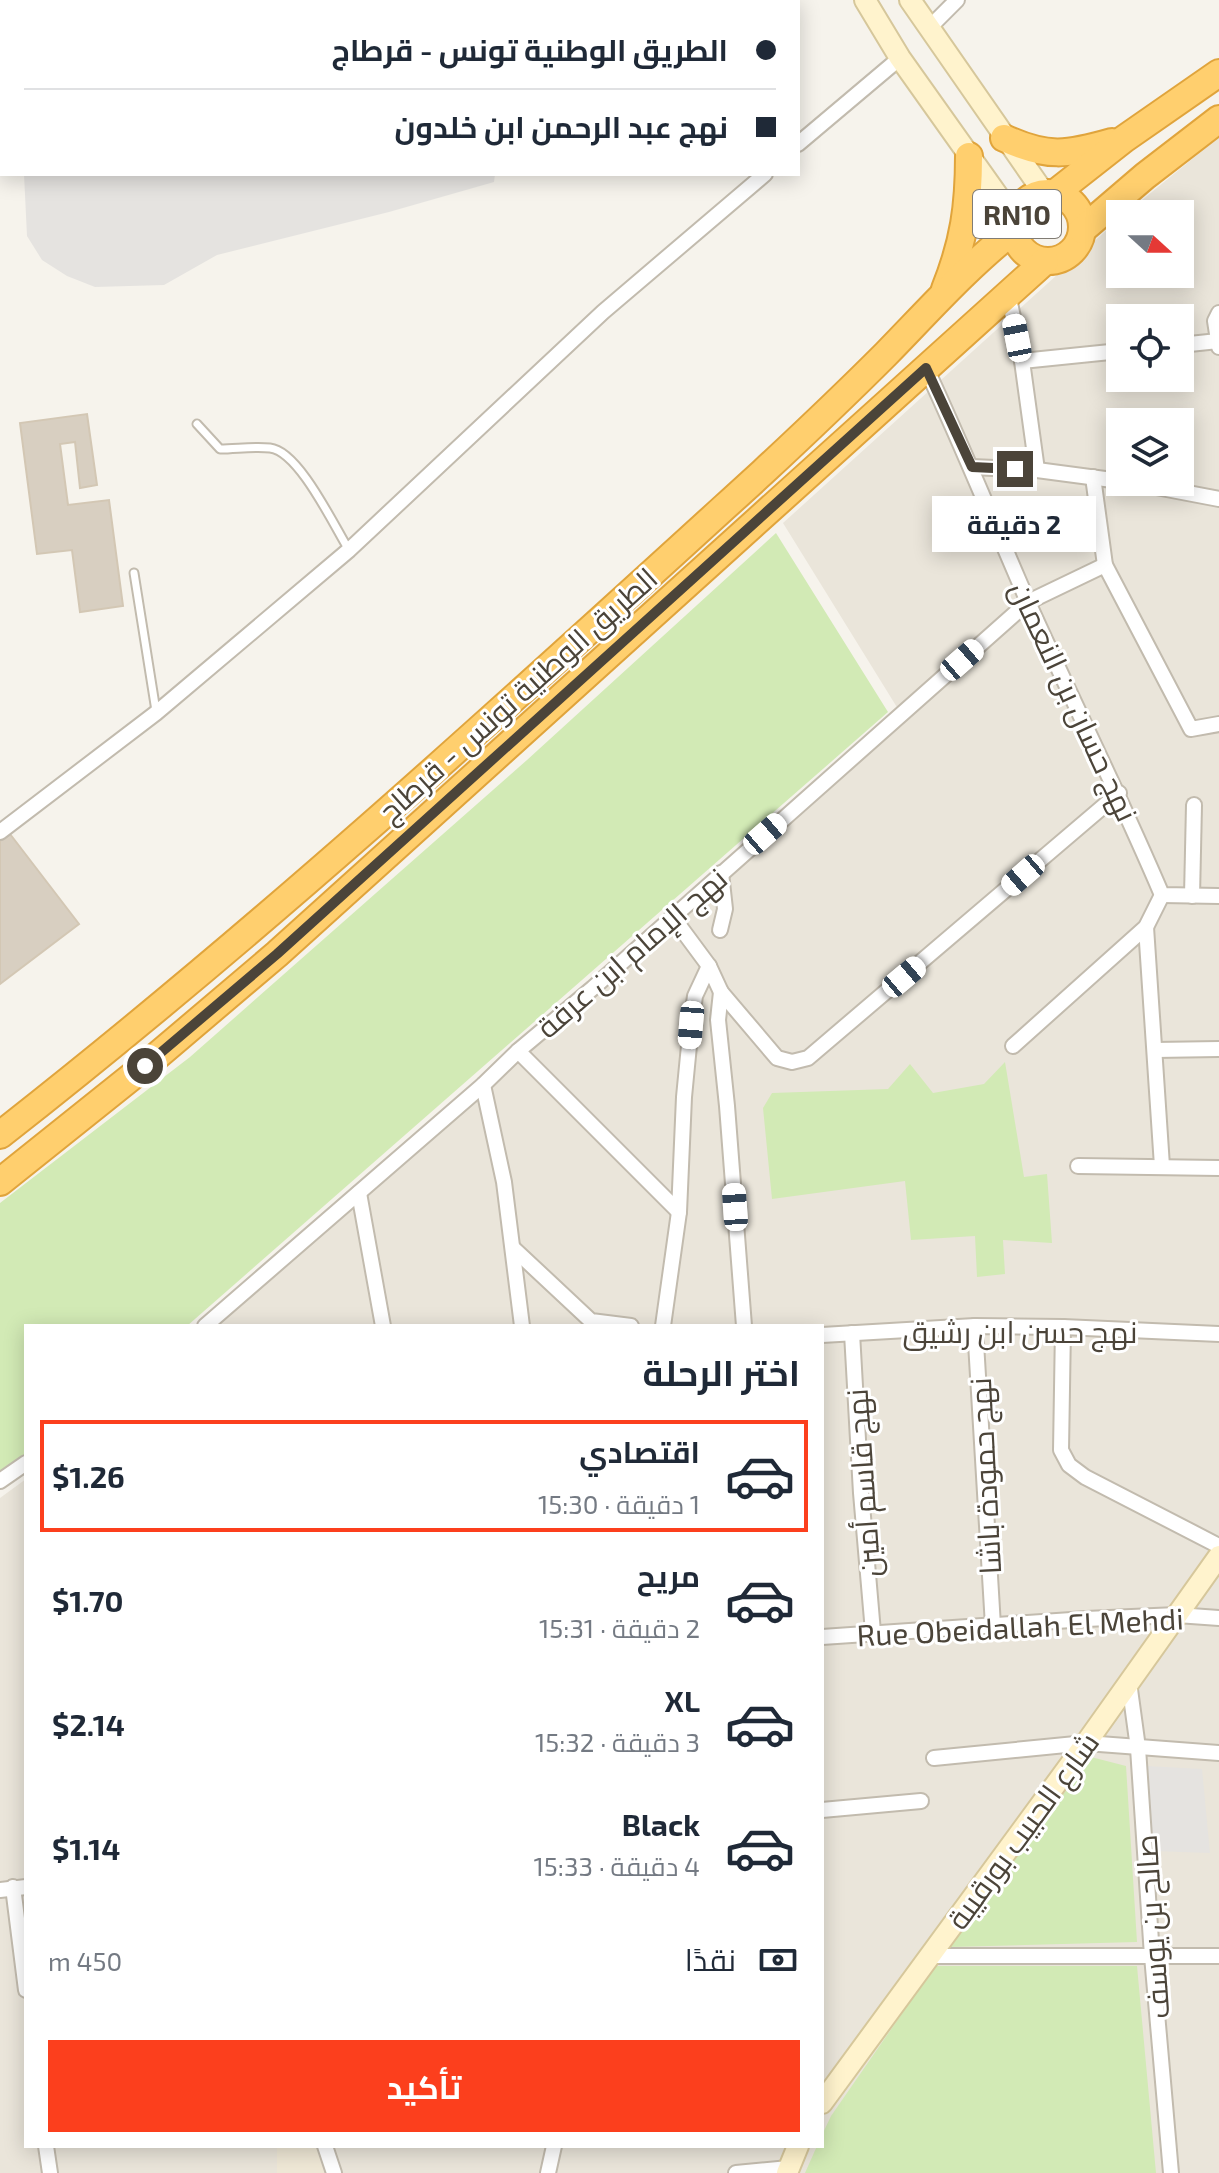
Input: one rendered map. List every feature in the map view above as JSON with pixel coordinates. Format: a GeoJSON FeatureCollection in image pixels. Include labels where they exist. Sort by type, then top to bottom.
{"type":"FeatureCollection","features":[{"type":"Feature","properties":{"kind":"highway","name":"RN10"},"geometry":{"type":"LineString","coordinates":[[1049,194],[1071,203],[1081,220],[1082,230],[1079,241],[1065,256],[1045,261],[1033,258],[1017,242],[1014,225],[1026,202],[1049,194],[1219,73]]}},
{"type":"Feature","properties":{"kind":"highway","name":"RN10"},"geometry":{"type":"LineString","coordinates":[[1082,230],[1219,119]]}},
{"type":"Feature","properties":{"kind":"highway"},"geometry":{"type":"LineString","coordinates":[[1004,138],[1031,151],[1058,154],[1124,139]]}},
{"type":"Feature","properties":{"kind":"highway"},"geometry":{"type":"LineString","coordinates":[[942,296],[965,233],[969,156]]}},
{"type":"Feature","properties":{"kind":"highway","name":"الطريق الوطنية تونس - قرطاج"},"geometry":{"type":"LineString","coordinates":[[0,1135],[124,1038],[254,928],[462,744],[827,413],[1014,225]]}},
{"type":"Feature","properties":{"kind":"highway","name":"الطريق الوطنية تونس - قرطاج"},"geometry":{"type":"LineString","coordinates":[[0,1182],[145,1066],[277,954],[1045,261]]}},
{"type":"Feature","properties":{"kind":"street"},"geometry":{"type":"LineString","coordinates":[[865,0],[900,58],[1014,225]]}},
{"type":"Feature","properties":{"kind":"street"},"geometry":{"type":"LineString","coordinates":[[910,0],[1004,138],[1049,194]]}},
{"type":"Feature","properties":{"kind":"street"},"geometry":{"type":"LineString","coordinates":[[929,28],[957,0]]}},
{"type":"Feature","properties":{"kind":"street"},"geometry":{"type":"LineString","coordinates":[[800,142],[900,58]]}},
{"type":"Feature","properties":{"kind":"street"},"geometry":{"type":"LineString","coordinates":[[0,832],[156,713],[349,550],[603,312],[763,176]]}},
{"type":"Feature","properties":{"kind":"street"},"geometry":{"type":"LineString","coordinates":[[1008,293],[1022,361],[1037,470]]}},
{"type":"Feature","properties":{"kind":"street"},"geometry":{"type":"LineString","coordinates":[[1194,345],[1218,344],[1215,321],[1219,313]]}},
{"type":"Feature","properties":{"kind":"street"},"geometry":{"type":"LineString","coordinates":[[1022,361],[1106,352]]}},
{"type":"Feature","properties":{"kind":"street","name":"نهج حسان بن النعمان"},"geometry":{"type":"LineString","coordinates":[[926,368],[972,467],[1028,602],[1119,793],[1162,895]]}},
{"type":"Feature","properties":{"kind":"street"},"geometry":{"type":"LineString","coordinates":[[972,467],[1037,470],[1106,479]]}},
{"type":"Feature","properties":{"kind":"street"},"geometry":{"type":"LineString","coordinates":[[1093,477],[1105,565],[1191,729],[1219,724]]}},
{"type":"Feature","properties":{"kind":"street"},"geometry":{"type":"LineString","coordinates":[[1194,494],[1219,499]]}},
{"type":"Feature","properties":{"kind":"street","name":"نهج الإمام ابن عرفة"},"geometry":{"type":"LineString","coordinates":[[209,1324],[1028,602],[1105,565]]}},
{"type":"Feature","properties":{"kind":"street"},"geometry":{"type":"LineString","coordinates":[[672,916],[709,966],[721,992],[777,1058],[792,1062],[808,1058],[1119,793]]}},
{"type":"Feature","properties":{"kind":"street"},"geometry":{"type":"LineString","coordinates":[[1192,896],[1194,805]]}},
{"type":"Feature","properties":{"kind":"street"},"geometry":{"type":"LineString","coordinates":[[720,930],[725,909],[721,873]]}},
{"type":"Feature","properties":{"kind":"street"},"geometry":{"type":"LineString","coordinates":[[1013,1046],[1146,927],[1162,895],[1219,896]]}},
{"type":"Feature","properties":{"kind":"street"},"geometry":{"type":"LineString","coordinates":[[1146,927],[1162,1166]]}},
{"type":"Feature","properties":{"kind":"street"},"geometry":{"type":"LineString","coordinates":[[663,1324],[679,1212],[691,1025],[695,996],[709,966]]}},
{"type":"Feature","properties":{"kind":"street"},"geometry":{"type":"LineString","coordinates":[[721,992],[718,1020],[744,1324]]}},
{"type":"Feature","properties":{"kind":"street"},"geometry":{"type":"LineString","coordinates":[[1155,1050],[1219,1049]]}},
{"type":"Feature","properties":{"kind":"street"},"geometry":{"type":"LineString","coordinates":[[518,1051],[679,1212]]}},
{"type":"Feature","properties":{"kind":"street"},"geometry":{"type":"LineString","coordinates":[[483,1085],[504,1182],[522,1324]]}},
{"type":"Feature","properties":{"kind":"street"},"geometry":{"type":"LineString","coordinates":[[1078,1166],[1219,1168]]}},
{"type":"Feature","properties":{"kind":"street"},"geometry":{"type":"LineString","coordinates":[[359,1193],[383,1324]]}},
{"type":"Feature","properties":{"kind":"street"},"geometry":{"type":"LineString","coordinates":[[513,1248],[591,1321],[615,1324]]}},
{"type":"Feature","properties":{"kind":"street","name":"نهج حسن ابن رشيق"},"geometry":{"type":"LineString","coordinates":[[824,1335],[975,1326],[1219,1334]]}},
{"type":"Feature","properties":{"kind":"street","name":"نهج حمودة باشا"},"geometry":{"type":"LineString","coordinates":[[975,1326],[993,1626]]}},
{"type":"Feature","properties":{"kind":"street"},"geometry":{"type":"LineString","coordinates":[[1063,1327],[1060,1432],[1061,1450],[1069,1465],[1085,1477],[1219,1546]]}},
{"type":"Feature","properties":{"kind":"street","name":"نهج قاسم أمين"},"geometry":{"type":"LineString","coordinates":[[852,1333],[873,1632]]}},
{"type":"Feature","properties":{"kind":"street"},"geometry":{"type":"LineString","coordinates":[[0,1481],[24,1464]]}},
{"type":"Feature","properties":{"kind":"street","name":"شارع الحبيب بورقيبة"},"geometry":{"type":"LineString","coordinates":[[824,2100],[1219,1556]]}},
{"type":"Feature","properties":{"kind":"street","name":"Rue Obeidallah El Mehdi"},"geometry":{"type":"LineString","coordinates":[[824,1637],[1177,1615],[1219,1618]]}},
{"type":"Feature","properties":{"kind":"street","name":"صالح بن يوسف"},"geometry":{"type":"LineString","coordinates":[[1129,1682],[1138,1748],[1171,2173]]}},
{"type":"Feature","properties":{"kind":"street"},"geometry":{"type":"LineString","coordinates":[[934,1758],[1086,1743],[1219,1753]]}},
{"type":"Feature","properties":{"kind":"street"},"geometry":{"type":"LineString","coordinates":[[824,1810],[921,1801]]}},
{"type":"Feature","properties":{"kind":"street"},"geometry":{"type":"LineString","coordinates":[[13,1888],[24,1974]]}},
{"type":"Feature","properties":{"kind":"street"},"geometry":{"type":"LineString","coordinates":[[930,1956],[1219,1956]]}},
{"type":"Feature","properties":{"kind":"street"},"geometry":{"type":"LineString","coordinates":[[46,2148],[50,2173]]}},
{"type":"Feature","properties":{"kind":"street"},"geometry":{"type":"LineString","coordinates":[[326,2148],[334,2173]]}},
{"type":"Feature","properties":{"kind":"street"},"geometry":{"type":"LineString","coordinates":[[548,2173],[554,2148]]}},
{"type":"Feature","properties":{"kind":"street"},"geometry":{"type":"LineString","coordinates":[[736,2173],[788,2170],[797,2148]]}},
{"type":"Feature","properties":{"kind":"lane"},"geometry":{"type":"LineString","coordinates":[[197,424],[220,449],[272,448],[285,454],[299,469],[349,550]]}},
{"type":"Feature","properties":{"kind":"lane"},"geometry":{"type":"LineString","coordinates":[[134,573],[156,713]]}},
{"type":"Feature","properties":{"kind":"shaded area"},"geometry":{"type":"Polygon","coordinates":[[[1219,137],[1219,2173],[0,2173],[0,1498],[24,1480],[24,2148],[824,2148],[824,1324],[219,1324],[903,717],[783,523],[1106,231],[1106,288],[1194,288],[1194,200],[1142,200],[1219,137]]]}},
{"type":"Feature","properties":{"kind":"shaded area"},"geometry":{"type":"Polygon","coordinates":[[[24,176],[495,176],[494,182],[389,212],[217,255],[164,285],[95,287],[67,276],[42,260],[27,236],[24,176]]]}},
{"type":"Feature","properties":{"kind":"shaded area"},"geometry":{"type":"Polygon","coordinates":[[[1146,1766],[1202,1769],[1210,1853],[1153,1851],[1146,1766]]]}},
{"type":"Feature","properties":{"kind":"shaded area"},"geometry":{"type":"Polygon","coordinates":[[[277,2148],[315,2148],[324,2154],[325,2173],[277,2173],[277,2148]]]}},
{"type":"Feature","properties":{"kind":"green space"},"geometry":{"type":"Polygon","coordinates":[[[776,533],[888,712],[189,1324],[24,1324],[24,1456],[0,1474],[0,1203],[190,1057],[527,760],[776,533]]]}},
{"type":"Feature","properties":{"kind":"green space"},"geometry":{"type":"Polygon","coordinates":[[[1005,1062],[1024,1177],[1047,1174],[1052,1243],[1003,1240],[1005,1274],[977,1277],[975,1236],[911,1240],[905,1181],[772,1199],[763,1108],[772,1093],[888,1089],[910,1064],[933,1093],[984,1084],[1005,1062]]]}},
{"type":"Feature","properties":{"kind":"green space"},"geometry":{"type":"Polygon","coordinates":[[[1091,1757],[1126,1766],[1137,1942],[950,1947],[1091,1757]]]}},
{"type":"Feature","properties":{"kind":"green space"},"geometry":{"type":"Polygon","coordinates":[[[935,1966],[1137,1966],[1156,2173],[805,2173],[816,2148],[824,2148],[824,2131],[831,2116],[935,1966]]]}},
{"type":"Feature","properties":{"kind":"building"},"geometry":{"type":"Polygon","coordinates":[[[87,414],[97,485],[80,488],[75,442],[60,444],[68,505],[109,500],[123,606],[80,612],[72,550],[37,554],[20,423],[87,414]]]}},
{"type":"Feature","properties":{"kind":"building"},"geometry":{"type":"Polygon","coordinates":[[[10,834],[79,924],[0,984],[0,841],[10,834]]]}},
{"type":"Feature","properties":{"kind":"route"},"geometry":{"type":"LineString","coordinates":[[145,1066],[277,954],[926,368],[972,467],[1015,469]]}}]}
